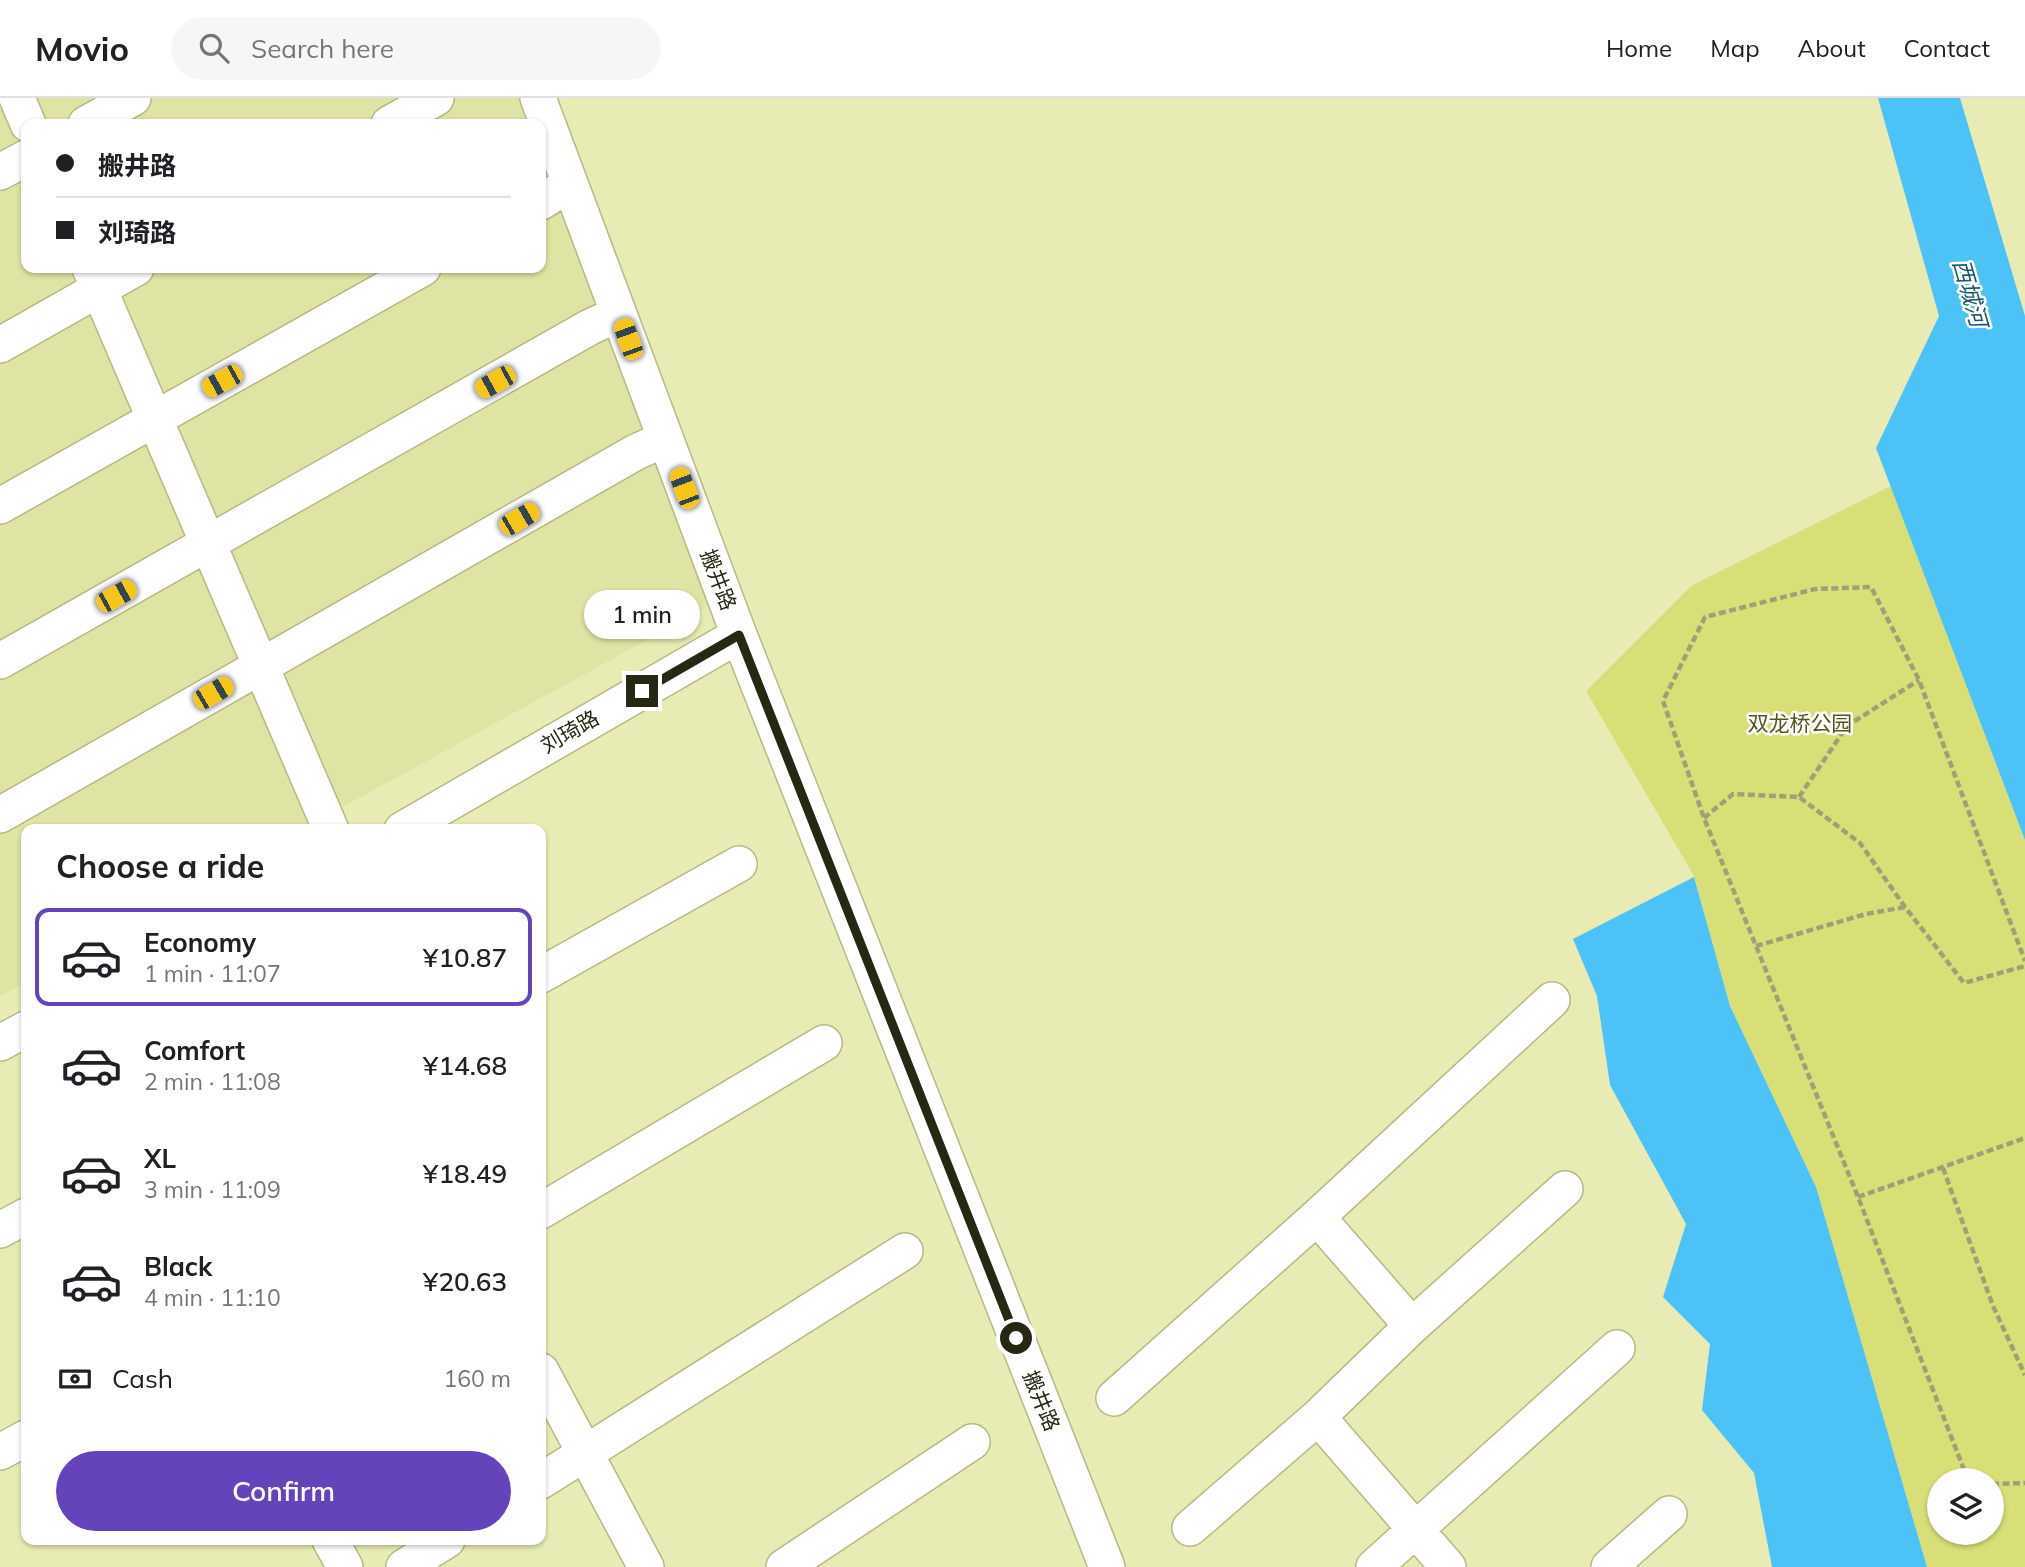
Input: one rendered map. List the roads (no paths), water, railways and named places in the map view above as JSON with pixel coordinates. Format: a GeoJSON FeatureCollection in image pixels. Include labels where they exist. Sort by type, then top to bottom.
{"type":"FeatureCollection","features":[{"type":"Feature","properties":{"kind":"street"},"geometry":{"type":"LineString","coordinates":[[17,98],[26,119]]}},
{"type":"Feature","properties":{"kind":"street"},"geometry":{"type":"LineString","coordinates":[[95,119],[134,98]]}},
{"type":"Feature","properties":{"kind":"street"},"geometry":{"type":"LineString","coordinates":[[398,119],[436,98]]}},
{"type":"Feature","properties":{"kind":"street","name":"搬井路"},"geometry":{"type":"LineString","coordinates":[[538,98],[542,119]]}},
{"type":"Feature","properties":{"kind":"street","name":"搬井路"},"geometry":{"type":"LineString","coordinates":[[546,143],[555,193],[618,314],[739,635],[1107,1567]]}},
{"type":"Feature","properties":{"kind":"street"},"geometry":{"type":"LineString","coordinates":[[0,172],[21,161]]}},
{"type":"Feature","properties":{"kind":"street"},"geometry":{"type":"LineString","coordinates":[[0,345],[94,278],[115,273]]}},
{"type":"Feature","properties":{"kind":"street"},"geometry":{"type":"LineString","coordinates":[[0,506],[415,273]]}},
{"type":"Feature","properties":{"kind":"street"},"geometry":{"type":"LineString","coordinates":[[94,278],[328,824]]}},
{"type":"Feature","properties":{"kind":"street"},"geometry":{"type":"LineString","coordinates":[[0,661],[578,334],[618,314]]}},
{"type":"Feature","properties":{"kind":"street"},"geometry":{"type":"LineString","coordinates":[[0,815],[636,452],[665,439]]}},
{"type":"Feature","properties":{"kind":"street","name":"刘琦路"},"geometry":{"type":"LineString","coordinates":[[412,824],[739,635]]}},
{"type":"Feature","properties":{"kind":"street"},"geometry":{"type":"LineString","coordinates":[[546,972],[739,864]]}},
{"type":"Feature","properties":{"kind":"street"},"geometry":{"type":"LineString","coordinates":[[1114,1398],[1317,1217],[1552,1000]]}},
{"type":"Feature","properties":{"kind":"street"},"geometry":{"type":"LineString","coordinates":[[0,1043],[21,1031]]}},
{"type":"Feature","properties":{"kind":"street"},"geometry":{"type":"LineString","coordinates":[[546,1208],[824,1043]]}},
{"type":"Feature","properties":{"kind":"street"},"geometry":{"type":"LineString","coordinates":[[1190,1528],[1318,1417],[1412,1326],[1565,1189]]}},
{"type":"Feature","properties":{"kind":"street"},"geometry":{"type":"LineString","coordinates":[[1317,1217],[1412,1326]]}},
{"type":"Feature","properties":{"kind":"street"},"geometry":{"type":"LineString","coordinates":[[0,1230],[21,1219]]}},
{"type":"Feature","properties":{"kind":"street"},"geometry":{"type":"LineString","coordinates":[[546,1478],[905,1251]]}},
{"type":"Feature","properties":{"kind":"street"},"geometry":{"type":"LineString","coordinates":[[1374,1567],[1617,1349]]}},
{"type":"Feature","properties":{"kind":"street"},"geometry":{"type":"LineString","coordinates":[[546,1380],[646,1567]]}},
{"type":"Feature","properties":{"kind":"street"},"geometry":{"type":"LineString","coordinates":[[1318,1417],[1448,1567]]}},
{"type":"Feature","properties":{"kind":"street"},"geometry":{"type":"LineString","coordinates":[[0,1452],[21,1441]]}},
{"type":"Feature","properties":{"kind":"street"},"geometry":{"type":"LineString","coordinates":[[784,1567],[972,1442]]}},
{"type":"Feature","properties":{"kind":"street"},"geometry":{"type":"LineString","coordinates":[[1609,1567],[1670,1514]]}},
{"type":"Feature","properties":{"kind":"street"},"geometry":{"type":"LineString","coordinates":[[333,1545],[345,1567]]}},
{"type":"Feature","properties":{"kind":"street"},"geometry":{"type":"LineString","coordinates":[[404,1567],[439,1545]]}},
{"type":"Feature","properties":{"kind":"water","name":"西城河"},"geometry":{"type":"Polygon","coordinates":[[[1878,98],[1960,98],[2025,316],[2025,840],[1876,448],[1939,316],[1878,98]]]}},
{"type":"Feature","properties":{"kind":"water"},"geometry":{"type":"Polygon","coordinates":[[[1694,877],[1730,1006],[1816,1187],[1927,1567],[1772,1567],[1754,1473],[1702,1410],[1710,1344],[1663,1297],[1686,1224],[1610,1085],[1597,996],[1573,939],[1694,877]]]}},
{"type":"Feature","properties":{"kind":"park label","name":"双龙桥公园"},"geometry":{"type":"Point","coordinates":[1800,724]}}]}
